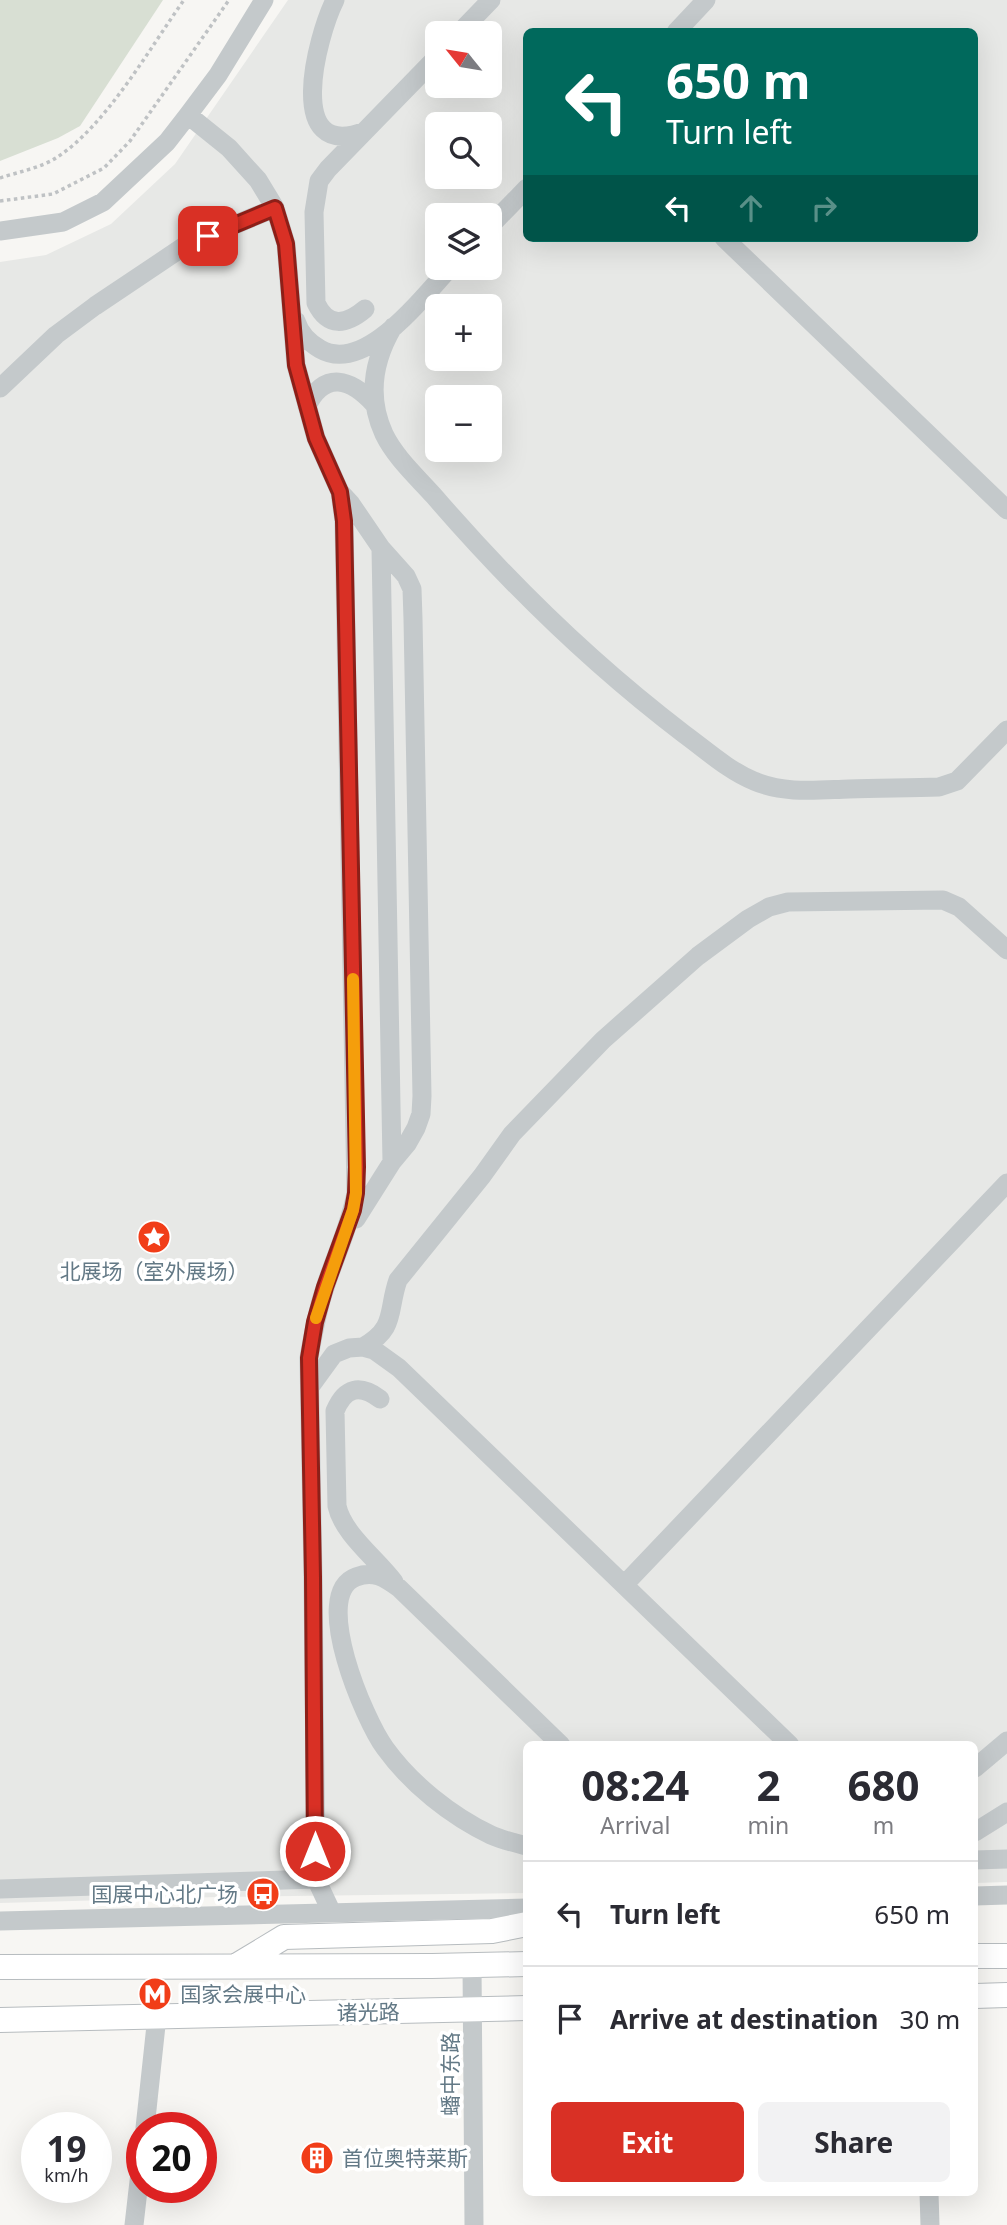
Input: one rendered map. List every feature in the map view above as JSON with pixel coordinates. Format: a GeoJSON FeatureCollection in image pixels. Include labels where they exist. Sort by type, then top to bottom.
{"type":"FeatureCollection","features":[{"type":"Feature","properties":{"kind":"main road"},"geometry":{"type":"LineString","coordinates":[[235,1966],[284,1937],[492,1931],[523,1925]]}},
{"type":"Feature","properties":{"kind":"main road"},"geometry":{"type":"LineString","coordinates":[[978,1956],[1007,1956]]}},
{"type":"Feature","properties":{"kind":"main road"},"geometry":{"type":"LineString","coordinates":[[0,1967],[523,1964]]}},
{"type":"Feature","properties":{"kind":"main road"},"geometry":{"type":"LineString","coordinates":[[978,1996],[1007,1995]]}},
{"type":"Feature","properties":{"kind":"main road","name":"诸光路"},"geometry":{"type":"LineString","coordinates":[[0,2020],[523,2008]]}},
{"type":"Feature","properties":{"kind":"street"},"geometry":{"type":"LineString","coordinates":[[0,231],[63,222],[103,202],[167,142],[188,116],[218,75],[264,0]]}},
{"type":"Feature","properties":{"kind":"street"},"geometry":{"type":"LineString","coordinates":[[335,0],[317,57],[312,97],[314,113],[318,125],[328,133],[349,137],[365,131]]}},
{"type":"Feature","properties":{"kind":"street"},"geometry":{"type":"LineString","coordinates":[[471,21],[491,0]]}},
{"type":"Feature","properties":{"kind":"street"},"geometry":{"type":"LineString","coordinates":[[680,28],[706,0]]}},
{"type":"Feature","properties":{"kind":"street"},"geometry":{"type":"LineString","coordinates":[[365,309],[355,318],[344,322],[332,321],[320,312],[316,303],[314,212],[319,181],[425,69]]}},
{"type":"Feature","properties":{"kind":"street"},"geometry":{"type":"LineString","coordinates":[[188,116],[229,148],[258,180],[275,208],[286,244],[296,365],[316,438],[340,492],[344,521],[356,1193],[353,1210],[315,1322],[309,1358],[316,1878],[332,1913]]}},
{"type":"Feature","properties":{"kind":"street"},"geometry":{"type":"LineString","coordinates":[[502,214],[523,192]]}},
{"type":"Feature","properties":{"kind":"street"},"geometry":{"type":"LineString","coordinates":[[0,388],[56,335],[174,253],[275,208]]}},
{"type":"Feature","properties":{"kind":"street"},"geometry":{"type":"LineString","coordinates":[[728,242],[1007,510]]}},
{"type":"Feature","properties":{"kind":"street"},"geometry":{"type":"LineString","coordinates":[[291,307],[299,330],[310,344],[327,353],[345,355],[361,350],[393,327],[438,280]]}},
{"type":"Feature","properties":{"kind":"street"},"geometry":{"type":"LineString","coordinates":[[393,327],[375,371],[374,404],[385,435],[403,460],[512,581],[582,649],[660,716],[716,758],[753,781],[784,790],[939,787],[957,782],[1007,730]]}},
{"type":"Feature","properties":{"kind":"street"},"geometry":{"type":"LineString","coordinates":[[307,406],[314,392],[324,384],[339,381],[354,385],[374,404]]}},
{"type":"Feature","properties":{"kind":"street"},"geometry":{"type":"LineString","coordinates":[[338,1251],[416,1128],[421,1114],[422,1096],[412,589],[406,576],[381,548],[340,492]]}},
{"type":"Feature","properties":{"kind":"street"},"geometry":{"type":"LineString","coordinates":[[381,548],[392,1162]]}},
{"type":"Feature","properties":{"kind":"street"},"geometry":{"type":"LineString","coordinates":[[415,1385],[398,1357],[393,1339],[391,1317],[393,1294],[398,1280],[482,1176],[512,1134],[603,1040],[698,956],[748,919],[769,907],[788,902],[943,900],[959,907],[1007,950]]}},
{"type":"Feature","properties":{"kind":"street"},"geometry":{"type":"LineString","coordinates":[[624,1585],[1007,1183]]}},
{"type":"Feature","properties":{"kind":"street"},"geometry":{"type":"LineString","coordinates":[[363,1347],[377,1339],[391,1317]]}},
{"type":"Feature","properties":{"kind":"street"},"geometry":{"type":"LineString","coordinates":[[310,1387],[334,1354],[349,1348],[363,1347],[381,1354],[786,1741]]}},
{"type":"Feature","properties":{"kind":"street"},"geometry":{"type":"LineString","coordinates":[[326,1368],[327,1392],[335,1411],[337,1506],[346,1526],[399,1588],[557,1741]]}},
{"type":"Feature","properties":{"kind":"street"},"geometry":{"type":"LineString","coordinates":[[335,1411],[340,1400],[349,1392],[359,1389],[380,1399]]}},
{"type":"Feature","properties":{"kind":"street"},"geometry":{"type":"LineString","coordinates":[[399,1588],[380,1575],[368,1573],[352,1578],[345,1585],[338,1601],[345,1660],[362,1704],[384,1747],[411,1777],[448,1810],[492,1835],[523,1845]]}},
{"type":"Feature","properties":{"kind":"street"},"geometry":{"type":"LineString","coordinates":[[978,1765],[1007,1741]]}},
{"type":"Feature","properties":{"kind":"street"},"geometry":{"type":"LineString","coordinates":[[978,1830],[1007,1812]]}},
{"type":"Feature","properties":{"kind":"street"},"geometry":{"type":"LineString","coordinates":[[978,1860],[1007,1859]]}},
{"type":"Feature","properties":{"kind":"street"},"geometry":{"type":"LineString","coordinates":[[0,1889],[316,1878]]}},
{"type":"Feature","properties":{"kind":"street"},"geometry":{"type":"LineString","coordinates":[[978,1896],[1007,1895]]}},
{"type":"Feature","properties":{"kind":"street"},"geometry":{"type":"LineString","coordinates":[[0,1921],[523,1908]]}},
{"type":"Feature","properties":{"kind":"street","name":"蟠中东路"},"geometry":{"type":"LineString","coordinates":[[472,1965],[474,2225]]}},
{"type":"Feature","properties":{"kind":"street"},"geometry":{"type":"LineString","coordinates":[[147,2112],[157,2016]]}},
{"type":"Feature","properties":{"kind":"street"},"geometry":{"type":"LineString","coordinates":[[929,2196],[930,2225]]}},
{"type":"Feature","properties":{"kind":"street"},"geometry":{"type":"LineString","coordinates":[[134,2225],[137,2203]]}},
{"type":"Feature","properties":{"kind":"path"},"geometry":{"type":"LineString","coordinates":[[0,178],[53,160],[78,142],[104,112],[184,0]]}},
{"type":"Feature","properties":{"kind":"path"},"geometry":{"type":"LineString","coordinates":[[0,201],[53,194],[104,169],[130,141],[229,0]]}},
{"type":"Feature","properties":{"kind":"shaded area"},"geometry":{"type":"Polygon","coordinates":[[[0,0],[163,0],[80,126],[58,138],[0,161],[0,0]]]}},
{"type":"Feature","properties":{"kind":"shaded area"},"geometry":{"type":"Polygon","coordinates":[[[288,0],[1007,0],[1007,1882],[978,1883],[978,1741],[523,1741],[523,1893],[0,1903],[0,262],[46,255],[111,224],[175,164],[288,0]]]}},
{"type":"Feature","properties":{"kind":"slow traffic"},"geometry":{"type":"LineString","coordinates":[[316,1318],[353,1210],[356,1193],[353,979]]}},
{"type":"Feature","properties":{"kind":"place","name":"北展场（室外展场）"},"geometry":{"type":"Point","coordinates":[154,1237]}},
{"type":"Feature","properties":{"kind":"place","name":"国展中心北广场"},"geometry":{"type":"Point","coordinates":[263,1894]}},
{"type":"Feature","properties":{"kind":"place","name":"国家会展中心"},"geometry":{"type":"Point","coordinates":[155,1994]}},
{"type":"Feature","properties":{"kind":"place","name":"首位奥特莱斯"},"geometry":{"type":"Point","coordinates":[317,2158]}},
{"type":"Feature","properties":{"kind":"route"},"geometry":{"type":"LineString","coordinates":[[208,236],[275,208],[286,244],[296,365],[316,438],[340,492],[344,521],[357,1167],[353,1210],[325,1287],[309,1358],[315,1851]]}}]}
